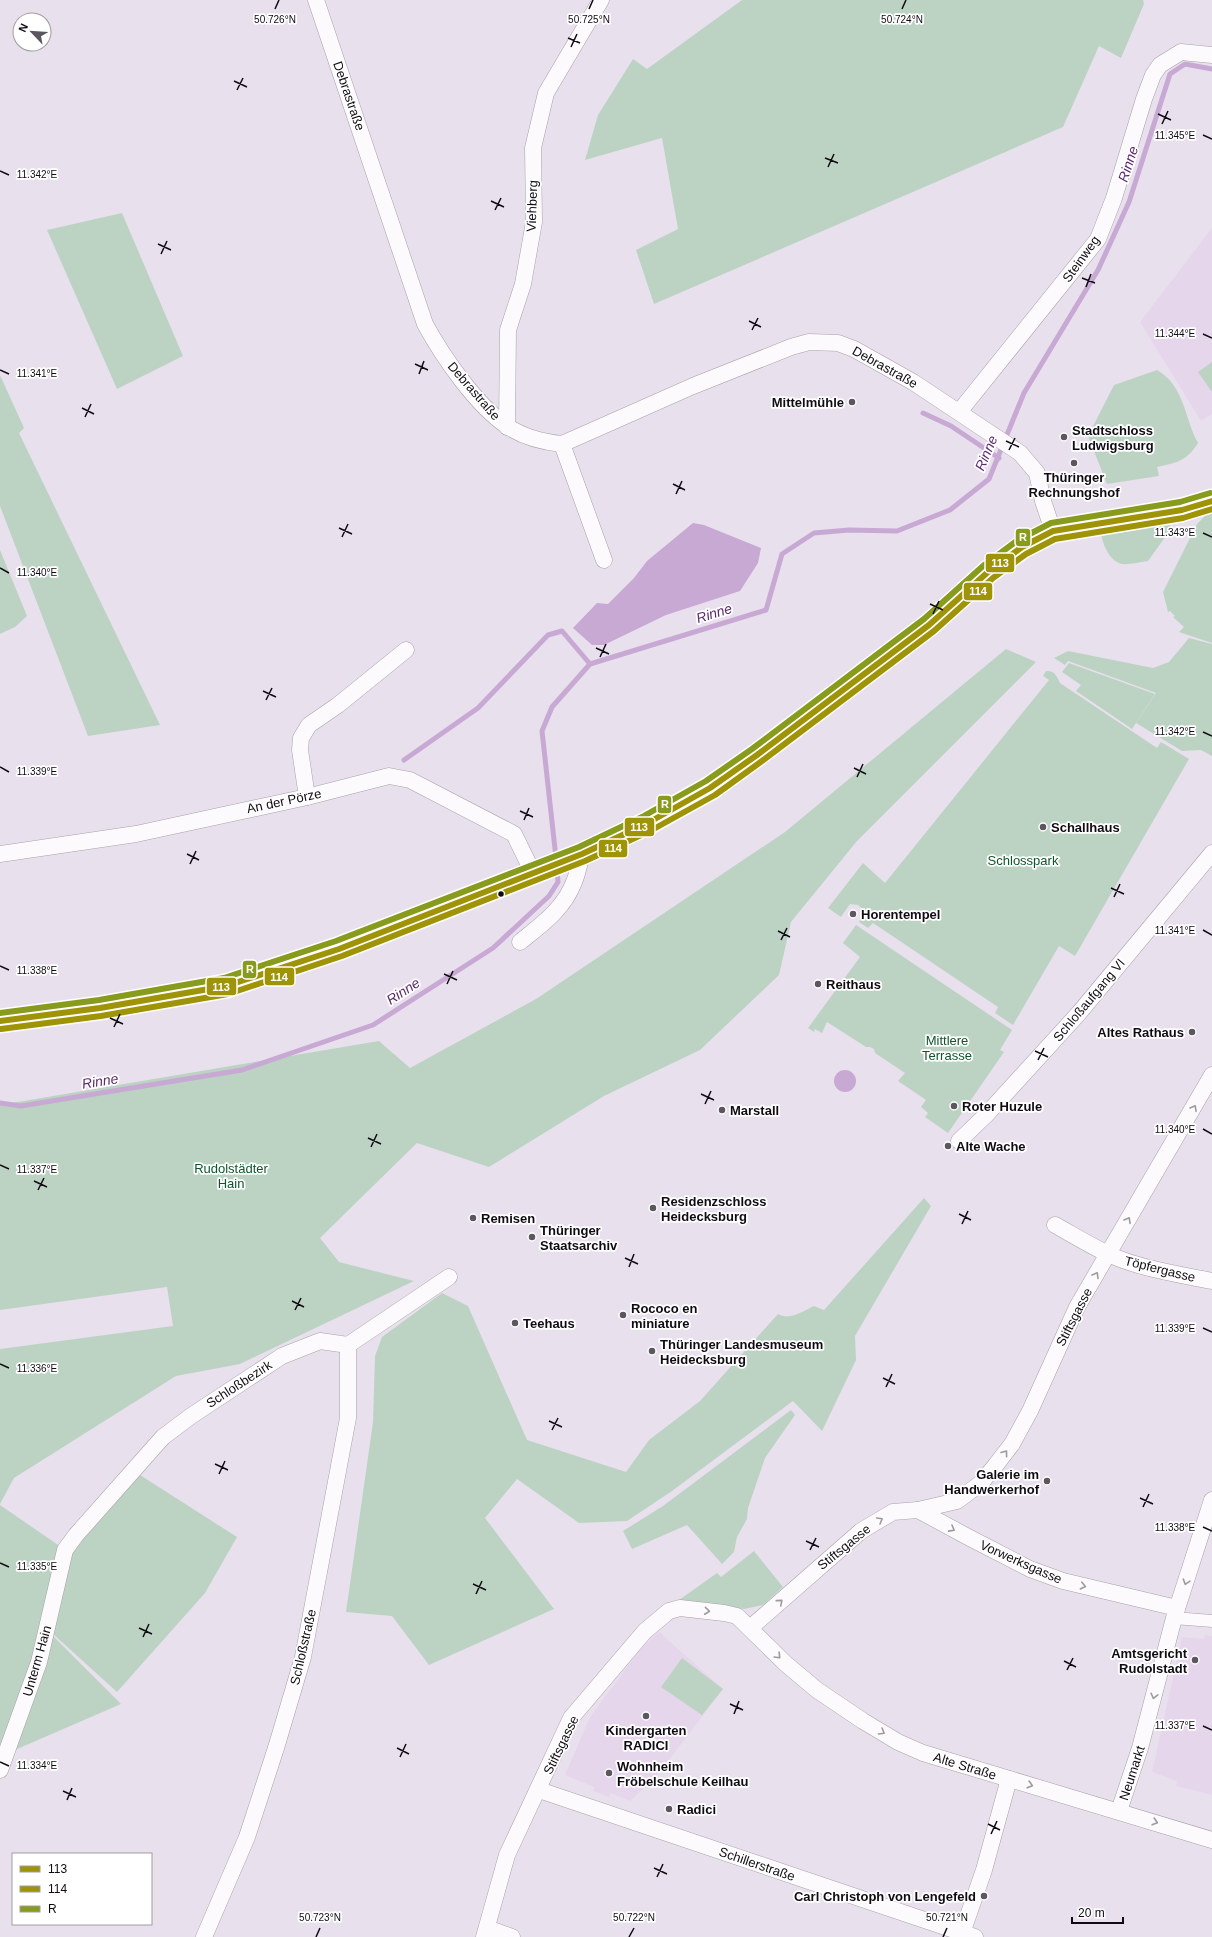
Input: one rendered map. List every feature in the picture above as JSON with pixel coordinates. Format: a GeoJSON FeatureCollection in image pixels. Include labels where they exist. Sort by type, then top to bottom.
{"type":"FeatureCollection","features":[{"type":"Feature","properties":{"kind":"main road"},"geometry":{"type":"LineString","coordinates":[[0,1021],[100,1008],[221,987],[339,949],[492,891],[574,857],[646,824],[710,788],[757,755],[929,625],[988,572],[1022,547],[1040,536],[1053,532],[1182,510],[1212,501]]}},
{"type":"Feature","properties":{"kind":"street","name":"Debrastraße"},"geometry":{"type":"LineString","coordinates":[[316,0],[425,324],[439,349],[465,383],[486,407],[507,426],[544,442],[562,444],[693,386],[791,347],[809,342],[822,341],[838,343],[854,349],[913,382],[959,412],[980,428],[1020,453],[1037,473],[1043,501],[1053,532]]}},
{"type":"Feature","properties":{"kind":"street","name":"Viehberg"},"geometry":{"type":"LineString","coordinates":[[507,426],[508,330],[523,284],[534,222],[533,148],[546,93],[601,0]]}},
{"type":"Feature","properties":{"kind":"street","name":"Steinweg"},"geometry":{"type":"LineString","coordinates":[[959,412],[1098,239],[1114,198],[1144,98],[1153,75],[1160,65],[1181,52],[1212,55]]}},
{"type":"Feature","properties":{"kind":"street"},"geometry":{"type":"LineString","coordinates":[[562,444],[568,467],[604,560]]}},
{"type":"Feature","properties":{"kind":"street"},"geometry":{"type":"LineString","coordinates":[[307,797],[300,750],[301,738],[309,725],[338,705],[406,650]]}},
{"type":"Feature","properties":{"kind":"street","name":"An der Pörze"},"geometry":{"type":"LineString","coordinates":[[0,854],[136,834],[307,797],[389,776],[410,780],[514,834],[538,871]]}},
{"type":"Feature","properties":{"kind":"street","name":"Schloßaufgang VI"},"geometry":{"type":"LineString","coordinates":[[959,1141],[986,1115],[1074,1018],[1212,853]]}},
{"type":"Feature","properties":{"kind":"street"},"geometry":{"type":"LineString","coordinates":[[520,942],[553,915],[565,900],[574,882],[574,857]]}},
{"type":"Feature","properties":{"kind":"street","name":"Stiftsgasse"},"geometry":{"type":"LineString","coordinates":[[485,1933],[507,1855],[539,1790],[571,1718],[645,1631],[658,1619],[669,1611],[680,1608],[738,1616],[750,1628],[861,1530],[893,1512],[918,1510],[957,1501],[980,1483],[1012,1444],[1030,1411],[1077,1307],[1212,1075]]}},
{"type":"Feature","properties":{"kind":"street","name":"Töpfergasse"},"geometry":{"type":"LineString","coordinates":[[1055,1225],[1109,1254],[1159,1270],[1212,1282]]}},
{"type":"Feature","properties":{"kind":"street"},"geometry":{"type":"LineString","coordinates":[[348,1345],[449,1277]]}},
{"type":"Feature","properties":{"kind":"street","name":"Schloßbezirk"},"geometry":{"type":"LineString","coordinates":[[65,1550],[163,1437],[191,1416],[282,1356],[320,1341],[348,1345]]}},
{"type":"Feature","properties":{"kind":"street","name":"Schloßstraße"},"geometry":{"type":"LineString","coordinates":[[204,1937],[247,1837],[276,1748],[303,1657],[348,1418],[348,1345]]}},
{"type":"Feature","properties":{"kind":"street","name":"Neumarkt"},"geometry":{"type":"LineString","coordinates":[[1119,1811],[1140,1748],[1176,1613],[1212,1500]]}},
{"type":"Feature","properties":{"kind":"street","name":"Vorwerksgasse"},"geometry":{"type":"LineString","coordinates":[[918,1510],[1030,1569],[1064,1581],[1176,1613],[1212,1621]]}},
{"type":"Feature","properties":{"kind":"street","name":"Unterm Hain"},"geometry":{"type":"LineString","coordinates":[[0,1770],[39,1662],[65,1550]]}},
{"type":"Feature","properties":{"kind":"street","name":"Alte Straße"},"geometry":{"type":"LineString","coordinates":[[750,1628],[786,1664],[817,1690],[863,1721],[898,1742],[948,1762],[1119,1811],[1212,1840]]}},
{"type":"Feature","properties":{"kind":"street"},"geometry":{"type":"LineString","coordinates":[[969,1935],[984,1870],[1009,1779]]}},
{"type":"Feature","properties":{"kind":"street","name":"Schillerstraße"},"geometry":{"type":"LineString","coordinates":[[539,1790],[945,1933],[969,1935]]}},
{"type":"Feature","properties":{"kind":"street"},"geometry":{"type":"LineString","coordinates":[[485,1933],[512,1937]]}},
{"type":"Feature","properties":{"kind":"shaded area"},"geometry":{"type":"Polygon","coordinates":[[[1212,228],[1212,414],[1201,421],[1140,322],[1212,228]]]}},
{"type":"Feature","properties":{"kind":"shaded area"},"geometry":{"type":"Polygon","coordinates":[[[693,523],[704,525],[761,548],[758,563],[740,591],[666,615],[604,645],[592,645],[573,628],[597,603],[608,604],[634,578],[647,561],[693,523]]]}},
{"type":"Feature","properties":{"kind":"shaded area"},"geometry":{"type":"Polygon","coordinates":[[[845,1070],[853,1073],[856,1081],[853,1089],[845,1092],[837,1089],[834,1081],[837,1073],[845,1070]]]}},
{"type":"Feature","properties":{"kind":"shaded area","name":"Kindergarten RADICI"},"geometry":{"type":"Polygon","coordinates":[[[659,1632],[723,1689],[659,1773],[630,1801],[611,1793],[609,1797],[593,1791],[594,1787],[565,1775],[590,1717],[639,1651],[659,1632]]]}},
{"type":"Feature","properties":{"kind":"shaded area"},"geometry":{"type":"Polygon","coordinates":[[[1205,1635],[1212,1636],[1212,1795],[1176,1786],[1177,1781],[1152,1772],[1182,1637],[1204,1639],[1205,1635]]]}},
{"type":"Feature","properties":{"kind":"green space"},"geometry":{"type":"Polygon","coordinates":[[[742,0],[1143,0],[1144,4],[1121,58],[1099,46],[1063,127],[654,304],[636,250],[678,229],[662,138],[585,160],[598,115],[633,59],[647,69],[742,0]]]}},
{"type":"Feature","properties":{"kind":"green space"},"geometry":{"type":"Polygon","coordinates":[[[122,213],[183,356],[117,389],[47,230],[122,213]]]}},
{"type":"Feature","properties":{"kind":"green space"},"geometry":{"type":"Polygon","coordinates":[[[1212,362],[1212,392],[1198,372],[1212,362]]]}},
{"type":"Feature","properties":{"kind":"green space"},"geometry":{"type":"Polygon","coordinates":[[[1157,370],[1166,377],[1179,394],[1198,443],[1190,454],[1180,460],[1157,467],[1159,476],[1107,484],[1088,436],[1114,385],[1157,370]]]}},
{"type":"Feature","properties":{"kind":"green space"},"geometry":{"type":"Polygon","coordinates":[[[0,375],[24,428],[19,433],[160,725],[88,736],[0,506],[0,375]]]}},
{"type":"Feature","properties":{"kind":"green space"},"geometry":{"type":"Polygon","coordinates":[[[1212,513],[1212,643],[1179,632],[1184,627],[1173,617],[1175,616],[1170,611],[1168,612],[1163,592],[1197,524],[1207,514],[1212,513]]]}},
{"type":"Feature","properties":{"kind":"green space"},"geometry":{"type":"Polygon","coordinates":[[[1170,525],[1171,529],[1148,561],[1128,564],[1122,564],[1113,559],[1107,551],[1101,532],[1170,525]]]}},
{"type":"Feature","properties":{"kind":"green space"},"geometry":{"type":"Polygon","coordinates":[[[0,550],[27,616],[15,627],[0,634],[0,550]]]}},
{"type":"Feature","properties":{"kind":"green space"},"geometry":{"type":"Polygon","coordinates":[[[1189,638],[1212,644],[1212,756],[1201,750],[1182,751],[1136,723],[1156,693],[1068,661],[1065,665],[1054,658],[1068,651],[1153,668],[1169,662],[1189,638]]]}},
{"type":"Feature","properties":{"kind":"green space","name":"Rudolstädter Hain"},"geometry":{"type":"Polygon","coordinates":[[[1006,649],[1036,662],[857,841],[791,922],[779,975],[700,1050],[604,1096],[489,1167],[417,1143],[320,1238],[339,1262],[414,1281],[240,1364],[176,1376],[14,1478],[0,1504],[0,1349],[173,1326],[167,1287],[0,1310],[0,1105],[379,1041],[410,1068],[536,999],[785,832],[1006,649]]]}},
{"type":"Feature","properties":{"kind":"green space"},"geometry":{"type":"Polygon","coordinates":[[[1069,663],[1155,694],[1132,729],[1076,691],[1081,685],[1062,672],[1069,663]]]}},
{"type":"Feature","properties":{"kind":"green space","name":"Schlosspark"},"geometry":{"type":"Polygon","coordinates":[[[1046,671],[1051,671],[1060,683],[1157,748],[1161,742],[1189,759],[1075,956],[1059,946],[1013,1025],[995,1013],[998,1007],[873,923],[868,928],[859,922],[862,915],[862,909],[858,905],[850,904],[841,917],[828,908],[863,863],[885,883],[1049,680],[1043,676],[1046,671]]]}},
{"type":"Feature","properties":{"kind":"green space","name":"Mittlere Terrasse"},"geometry":{"type":"Polygon","coordinates":[[[856,925],[1012,1030],[1000,1050],[1004,1052],[948,1133],[925,1117],[928,1113],[921,1107],[926,1100],[898,1081],[905,1073],[875,1053],[874,1049],[866,1047],[827,1022],[822,1033],[815,1029],[814,1032],[808,1028],[860,957],[843,943],[856,925]]]}},
{"type":"Feature","properties":{"kind":"green space"},"geometry":{"type":"Polygon","coordinates":[[[924,1198],[931,1206],[855,1336],[856,1360],[822,1431],[793,1401],[672,1491],[627,1521],[579,1523],[517,1479],[485,1518],[554,1609],[429,1665],[392,1616],[346,1612],[373,1422],[375,1356],[382,1337],[442,1293],[468,1306],[527,1440],[626,1472],[649,1440],[700,1401],[778,1314],[783,1316],[792,1316],[814,1306],[824,1310],[924,1198]]]}},
{"type":"Feature","properties":{"kind":"green space"},"geometry":{"type":"Polygon","coordinates":[[[791,1410],[795,1415],[765,1458],[748,1508],[747,1519],[737,1537],[734,1552],[722,1564],[687,1525],[632,1549],[623,1531],[663,1506],[791,1410]]]}},
{"type":"Feature","properties":{"kind":"green space"},"geometry":{"type":"Polygon","coordinates":[[[140,1475],[237,1537],[205,1593],[117,1692],[52,1633],[67,1556],[140,1475]]]}},
{"type":"Feature","properties":{"kind":"green space"},"geometry":{"type":"Polygon","coordinates":[[[0,1505],[61,1547],[44,1627],[121,1704],[1,1756],[0,1758],[0,1505]]]}},
{"type":"Feature","properties":{"kind":"green space"},"geometry":{"type":"Polygon","coordinates":[[[754,1551],[783,1587],[763,1605],[744,1609],[679,1600],[717,1573],[721,1577],[754,1551]]]}},
{"type":"Feature","properties":{"kind":"green space"},"geometry":{"type":"Polygon","coordinates":[[[682,1658],[723,1689],[702,1715],[661,1687],[682,1658]]]}},
{"type":"Feature","properties":{"kind":"waterway","name":"Rinne"},"geometry":{"type":"LineString","coordinates":[[556,858],[542,731],[552,707],[590,664],[766,610],[782,554],[814,533],[849,530],[897,531],[950,510],[989,479],[1024,393],[1098,270],[1129,202],[1170,74],[1185,64],[1212,69]]}},
{"type":"Feature","properties":{"kind":"waterway"},"geometry":{"type":"LineString","coordinates":[[923,413],[951,426],[999,458]]}},
{"type":"Feature","properties":{"kind":"waterway","name":"Rinne"},"geometry":{"type":"LineString","coordinates":[[404,760],[478,708],[548,635],[562,631],[590,664]]}},
{"type":"Feature","properties":{"kind":"waterway","name":"Rinne"},"geometry":{"type":"LineString","coordinates":[[0,1103],[21,1106],[242,1070],[373,1025],[493,948],[549,896],[558,882],[557,870]]}},
{"type":"Feature","properties":{"kind":"transit line","name":"R"},"geometry":{"type":"LineString","coordinates":[[0,1013],[99,1000],[224,978],[336,941],[579,847],[642,817],[706,781],[752,749],[924,619],[983,566],[1018,540],[1051,523],[1180,502],[1210,493]]}},
{"type":"Feature","properties":{"kind":"transit line","name":"113"},"geometry":{"type":"LineString","coordinates":[[0,1021],[100,1008],[226,986],[339,949],[582,854],[646,824],[710,788],[757,755],[929,625],[988,572],[1022,547],[1053,531],[1182,510],[1212,501]]}},
{"type":"Feature","properties":{"kind":"transit line","name":"114"},"geometry":{"type":"LineString","coordinates":[[1,1029],[101,1016],[228,994],[342,956],[585,861],[650,831],[715,795],[934,631],[993,578],[1026,554],[1055,539],[1183,518],[1212,509]]}},
{"type":"Feature","properties":{"kind":"place","name":"Mittelmühle"},"geometry":{"type":"Point","coordinates":[852,402]}},
{"type":"Feature","properties":{"kind":"place","name":"Stadtschloss Ludwigsburg"},"geometry":{"type":"Point","coordinates":[1064,437]}},
{"type":"Feature","properties":{"kind":"place","name":"Thüringer Rechnungshof"},"geometry":{"type":"Point","coordinates":[1074,463]}},
{"type":"Feature","properties":{"kind":"place","name":"Schallhaus"},"geometry":{"type":"Point","coordinates":[1043,827]}},
{"type":"Feature","properties":{"kind":"place","name":"Horentempel"},"geometry":{"type":"Point","coordinates":[853,914]}},
{"type":"Feature","properties":{"kind":"place","name":"Reithaus"},"geometry":{"type":"Point","coordinates":[818,984]}},
{"type":"Feature","properties":{"kind":"place","name":"Altes Rathaus"},"geometry":{"type":"Point","coordinates":[1192,1032]}},
{"type":"Feature","properties":{"kind":"place","name":"Roter Huzule"},"geometry":{"type":"Point","coordinates":[954,1106]}},
{"type":"Feature","properties":{"kind":"place","name":"Marstall"},"geometry":{"type":"Point","coordinates":[722,1110]}},
{"type":"Feature","properties":{"kind":"place","name":"Alte Wache"},"geometry":{"type":"Point","coordinates":[948,1146]}},
{"type":"Feature","properties":{"kind":"place","name":"Residenzschloss Heidecksburg"},"geometry":{"type":"Point","coordinates":[653,1208]}},
{"type":"Feature","properties":{"kind":"place","name":"Remisen"},"geometry":{"type":"Point","coordinates":[473,1218]}},
{"type":"Feature","properties":{"kind":"place","name":"Thüringer Staatsarchiv"},"geometry":{"type":"Point","coordinates":[532,1237]}},
{"type":"Feature","properties":{"kind":"place","name":"Rococo en miniature"},"geometry":{"type":"Point","coordinates":[623,1315]}},
{"type":"Feature","properties":{"kind":"place","name":"Teehaus"},"geometry":{"type":"Point","coordinates":[515,1323]}},
{"type":"Feature","properties":{"kind":"place","name":"Thüringer Landesmuseum Heidecksburg"},"geometry":{"type":"Point","coordinates":[652,1351]}},
{"type":"Feature","properties":{"kind":"place","name":"Galerie im Handwerkerhof"},"geometry":{"type":"Point","coordinates":[1047,1481]}},
{"type":"Feature","properties":{"kind":"place","name":"Amtsgericht Rudolstadt"},"geometry":{"type":"Point","coordinates":[1195,1660]}},
{"type":"Feature","properties":{"kind":"place","name":"Kindergarten RADICI"},"geometry":{"type":"Point","coordinates":[646,1716]}},
{"type":"Feature","properties":{"kind":"place","name":"Wohnheim Fröbelschule Keilhau"},"geometry":{"type":"Point","coordinates":[609,1773]}},
{"type":"Feature","properties":{"kind":"place","name":"Radici"},"geometry":{"type":"Point","coordinates":[669,1809]}},
{"type":"Feature","properties":{"kind":"place","name":"Carl Christoph von Lengefeld"},"geometry":{"type":"Point","coordinates":[984,1896]}}]}
